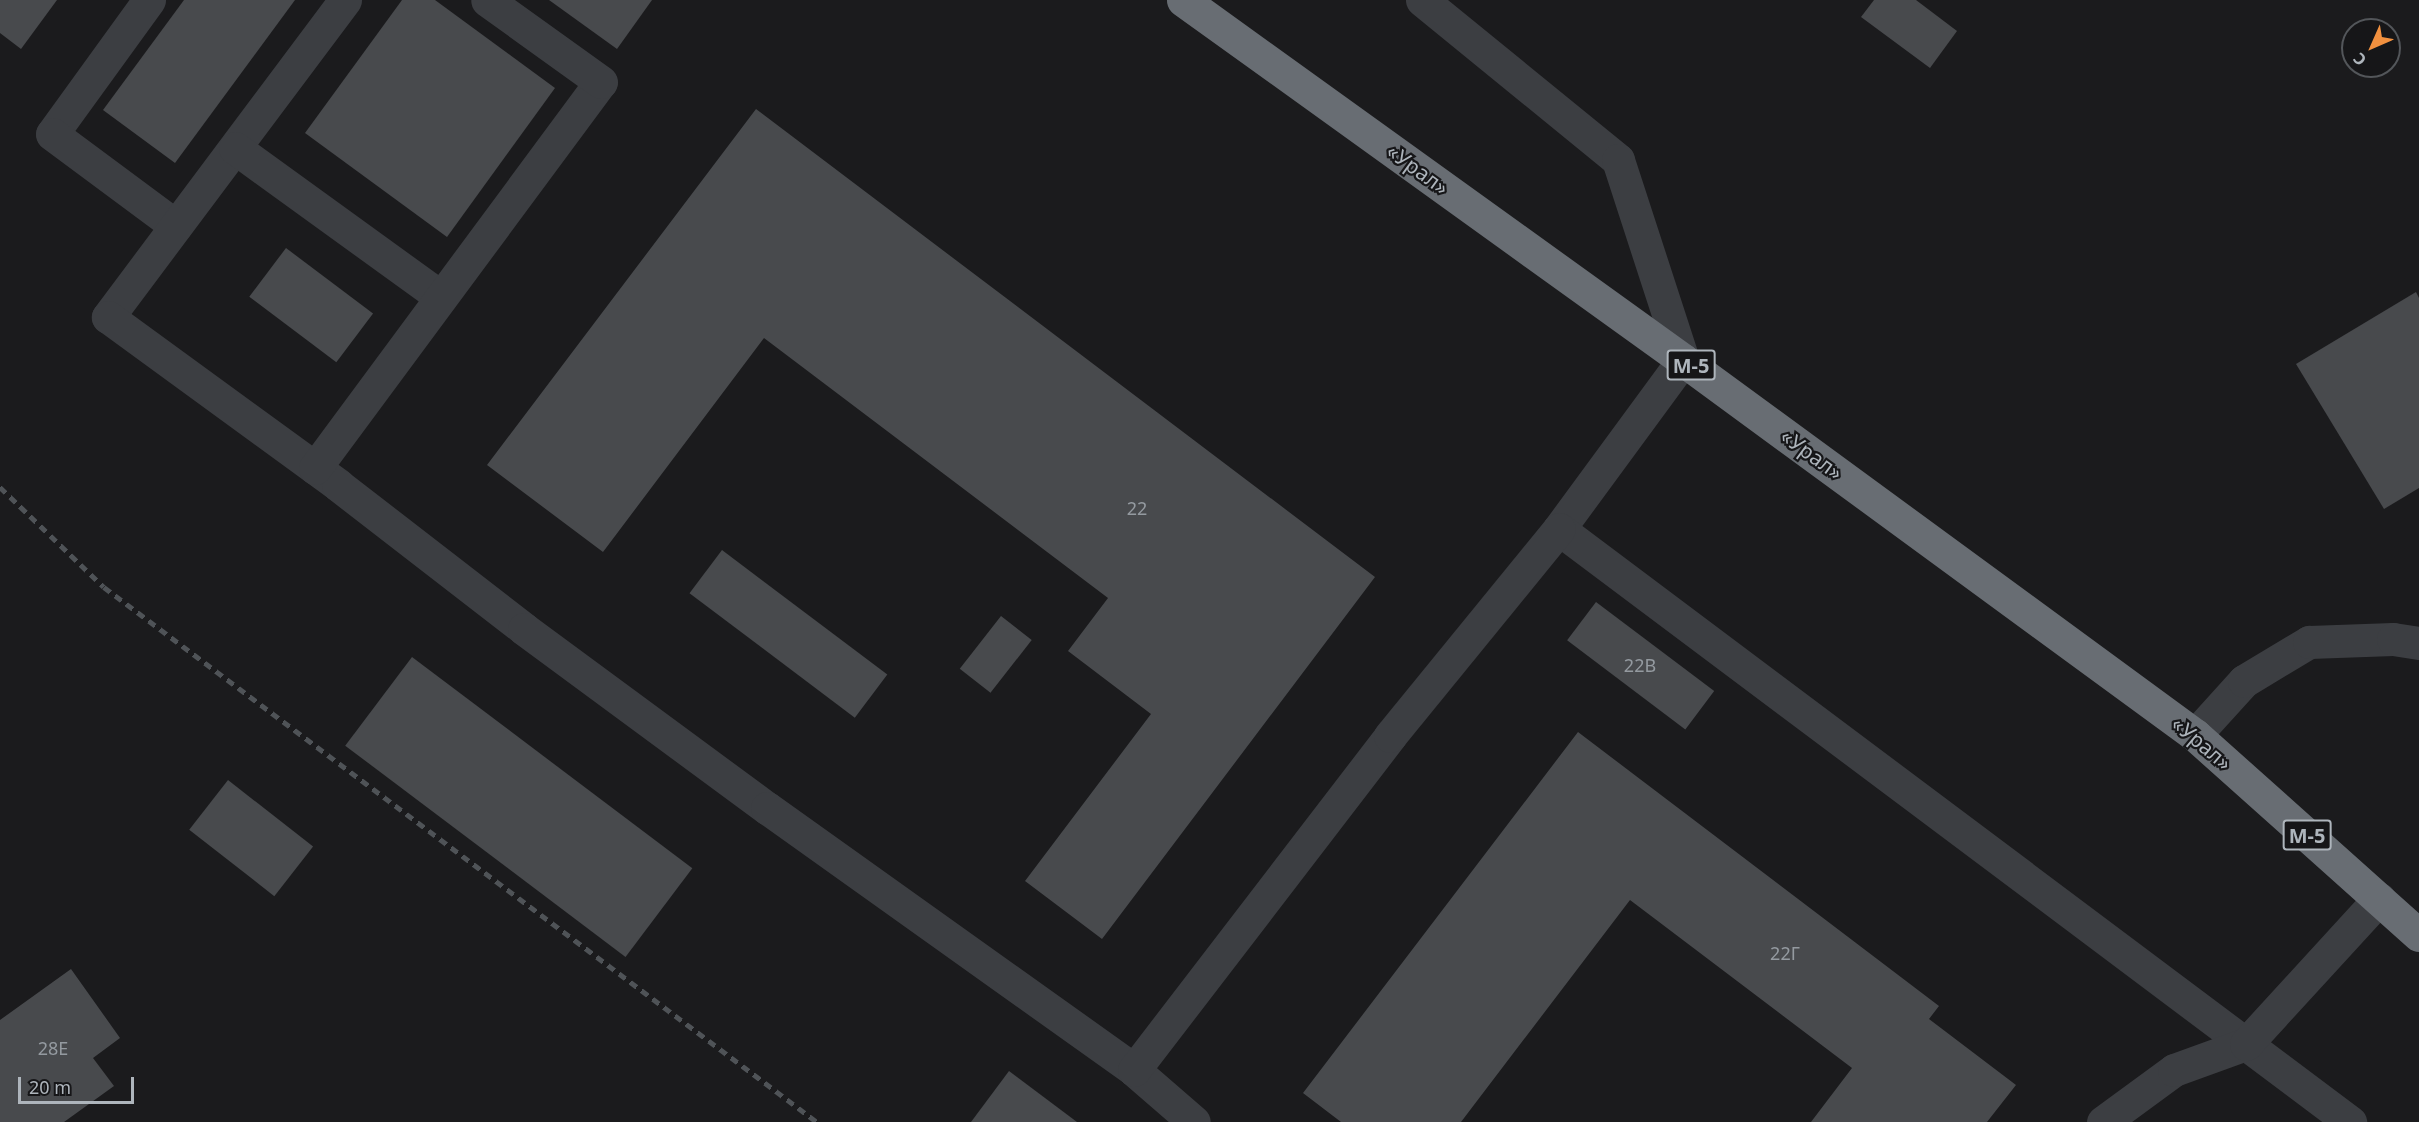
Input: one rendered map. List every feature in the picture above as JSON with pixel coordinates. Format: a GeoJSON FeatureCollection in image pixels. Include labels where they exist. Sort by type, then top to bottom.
{"type":"FeatureCollection","features":[{"type":"Feature","properties":{"kind":"highway","name":"«Урал»"},"geometry":{"type":"LineString","coordinates":[[1183,0],[1683,360],[2195,735],[2419,935]]}},
{"type":"Feature","properties":{"kind":"lane"},"geometry":{"type":"LineString","coordinates":[[149,0],[52,134],[176,226]]}},
{"type":"Feature","properties":{"kind":"lane"},"geometry":{"type":"LineString","coordinates":[[345,0],[108,317],[315,468],[776,815],[1134,1070],[1194,1122]]}},
{"type":"Feature","properties":{"kind":"lane"},"geometry":{"type":"LineString","coordinates":[[315,468],[601,82],[487,0]]}},
{"type":"Feature","properties":{"kind":"lane"},"geometry":{"type":"LineString","coordinates":[[1134,1070],[1390,736],[1558,529],[1683,360],[1618,160],[1422,0]]}},
{"type":"Feature","properties":{"kind":"lane"},"geometry":{"type":"LineString","coordinates":[[235,148],[441,297]]}},
{"type":"Feature","properties":{"kind":"lane"},"geometry":{"type":"LineString","coordinates":[[1558,529],[2350,1122]]}},
{"type":"Feature","properties":{"kind":"lane"},"geometry":{"type":"LineString","coordinates":[[2195,735],[2244,681],[2309,642],[2393,639],[2419,644]]}},
{"type":"Feature","properties":{"kind":"lane"},"geometry":{"type":"LineString","coordinates":[[2103,1122],[2174,1070],[2246,1044],[2379,899]]}},
{"type":"Feature","properties":{"kind":"building"},"geometry":{"type":"Polygon","coordinates":[[[0,0],[57,0],[21,49],[0,33],[0,0]]]}},
{"type":"Feature","properties":{"kind":"building"},"geometry":{"type":"Polygon","coordinates":[[[184,0],[295,0],[175,163],[103,110],[184,0]]]}},
{"type":"Feature","properties":{"kind":"building"},"geometry":{"type":"Polygon","coordinates":[[[402,0],[435,0],[555,88],[447,237],[305,133],[402,0]]]}},
{"type":"Feature","properties":{"kind":"building"},"geometry":{"type":"Polygon","coordinates":[[[549,0],[652,0],[617,49],[549,0]]]}},
{"type":"Feature","properties":{"kind":"building"},"geometry":{"type":"Polygon","coordinates":[[[1874,0],[1916,0],[1957,31],[1930,68],[1861,17],[1874,0]]]}},
{"type":"Feature","properties":{"kind":"building"},"geometry":{"type":"Polygon","coordinates":[[[756,109],[1375,577],[1102,939],[1025,881],[1151,714],[1068,651],[1108,598],[764,338],[603,552],[487,465],[756,109]]]}},
{"type":"Feature","properties":{"kind":"building"},"geometry":{"type":"Polygon","coordinates":[[[286,248],[373,314],[336,362],[249,297],[286,248]]]}},
{"type":"Feature","properties":{"kind":"building"},"geometry":{"type":"Polygon","coordinates":[[[2416,292],[2419,298],[2419,488],[2384,509],[2296,364],[2416,292]]]}},
{"type":"Feature","properties":{"kind":"building"},"geometry":{"type":"Polygon","coordinates":[[[722,550],[887,675],[855,718],[690,593],[722,550]]]}},
{"type":"Feature","properties":{"kind":"building"},"geometry":{"type":"Polygon","coordinates":[[[1596,602],[1714,691],[1685,729],[1567,640],[1596,602]]]}},
{"type":"Feature","properties":{"kind":"building"},"geometry":{"type":"Polygon","coordinates":[[[1001,616],[1032,640],[990,693],[960,669],[1001,616]]]}},
{"type":"Feature","properties":{"kind":"building"},"geometry":{"type":"Polygon","coordinates":[[[412,657],[692,868],[626,957],[345,746],[412,657]]]}},
{"type":"Feature","properties":{"kind":"building"},"geometry":{"type":"Polygon","coordinates":[[[1578,732],[1939,1006],[1929,1019],[2016,1085],[1987,1122],[1811,1122],[1852,1068],[1630,900],[1461,1122],[1341,1122],[1303,1093],[1578,732]]]}},
{"type":"Feature","properties":{"kind":"building"},"geometry":{"type":"Polygon","coordinates":[[[228,780],[313,846],[274,896],[189,830],[228,780]]]}},
{"type":"Feature","properties":{"kind":"building"},"geometry":{"type":"Polygon","coordinates":[[[71,969],[120,1038],[93,1058],[114,1086],[64,1122],[0,1122],[0,1020],[71,969]]]}},
{"type":"Feature","properties":{"kind":"building"},"geometry":{"type":"Polygon","coordinates":[[[1009,1071],[1077,1122],[971,1122],[1009,1071]]]}},
{"type":"Feature","properties":{"kind":"railway"},"geometry":{"type":"LineString","coordinates":[[0,487],[104,587],[817,1122]]}}]}
